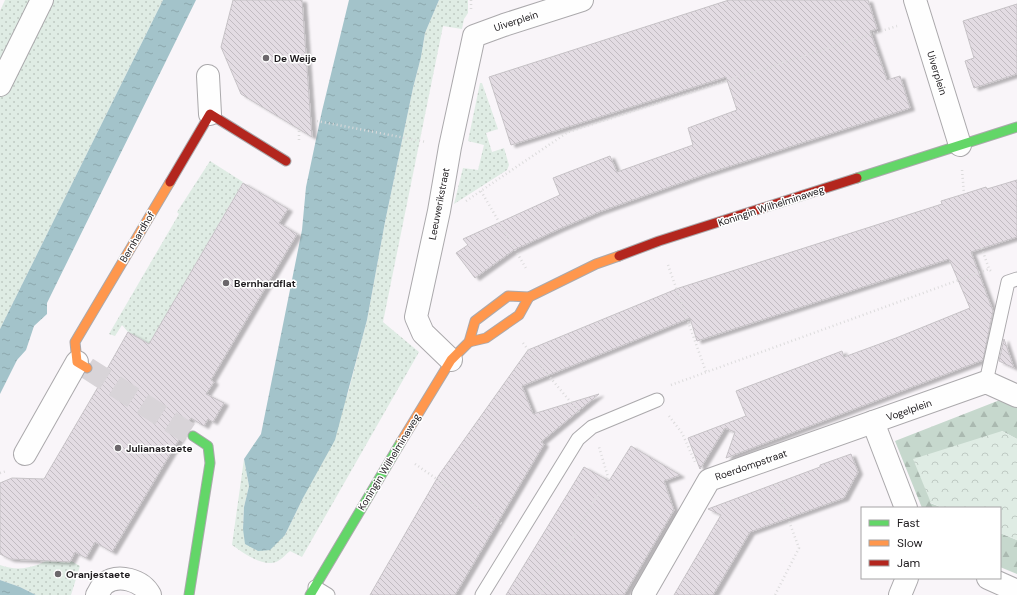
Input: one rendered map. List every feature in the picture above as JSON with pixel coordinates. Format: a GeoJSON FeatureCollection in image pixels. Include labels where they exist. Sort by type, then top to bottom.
{"type":"FeatureCollection","features":[{"type":"Feature","properties":{"kind":"main road"},"geometry":{"type":"LineString","coordinates":[[210,114],[286,161]]}},
{"type":"Feature","properties":{"kind":"main road","name":"Bernhardhof"},"geometry":{"type":"LineString","coordinates":[[82,365],[75,342],[210,114]]}},
{"type":"Feature","properties":{"kind":"main road","name":"Koningin Wilhelminaweg"},"geometry":{"type":"LineString","coordinates":[[470,342],[476,322],[508,296],[529,297],[596,264],[659,241],[1017,126]]}},
{"type":"Feature","properties":{"kind":"main road","name":"Koningin Wilhelminaweg"},"geometry":{"type":"LineString","coordinates":[[313,591],[395,451],[451,360],[470,342],[486,338],[519,315],[529,297]]}},
{"type":"Feature","properties":{"kind":"main road"},"geometry":{"type":"LineString","coordinates":[[189,595],[210,463],[208,446],[193,436]]}},
{"type":"Feature","properties":{"kind":"street"},"geometry":{"type":"LineString","coordinates":[[0,85],[42,0]]}},
{"type":"Feature","properties":{"kind":"street","name":"Uiverplein"},"geometry":{"type":"LineString","coordinates":[[474,36],[582,0]]}},
{"type":"Feature","properties":{"kind":"street","name":"Uiverplein"},"geometry":{"type":"LineString","coordinates":[[917,9],[960,145]]}},
{"type":"Feature","properties":{"kind":"street","name":"Leeuwerikstraat"},"geometry":{"type":"LineString","coordinates":[[451,360],[423,333],[416,317],[474,36]]}},
{"type":"Feature","properties":{"kind":"street"},"geometry":{"type":"LineString","coordinates":[[208,76],[210,114]]}},
{"type":"Feature","properties":{"kind":"street","name":"Bernhardhof"},"geometry":{"type":"LineString","coordinates":[[25,454],[82,365]]}},
{"type":"Feature","properties":{"kind":"street"},"geometry":{"type":"LineString","coordinates":[[986,382],[1017,396]]}},
{"type":"Feature","properties":{"kind":"street","name":"Vogelplein"},"geometry":{"type":"LineString","coordinates":[[906,507],[873,422],[986,382]]}},
{"type":"Feature","properties":{"kind":"street","name":"Roerdompstraat"},"geometry":{"type":"LineString","coordinates":[[643,595],[709,480],[873,422]]}},
{"type":"Feature","properties":{"kind":"street"},"geometry":{"type":"LineString","coordinates":[[97,595],[103,585],[116,578],[132,580],[146,588],[150,595]]}},
{"type":"Feature","properties":{"kind":"street"},"geometry":{"type":"LineString","coordinates":[[900,595],[907,579]]}},
{"type":"Feature","properties":{"kind":"street"},"geometry":{"type":"LineString","coordinates":[[990,579],[1017,590]]}},
{"type":"Feature","properties":{"kind":"lane"},"geometry":{"type":"LineString","coordinates":[[986,382],[1012,281]]}},
{"type":"Feature","properties":{"kind":"lane"},"geometry":{"type":"LineString","coordinates":[[482,595],[578,439],[592,427],[657,400]]}},
{"type":"Feature","properties":{"kind":"lane","name":"Koningin Wilhelminaweg"},"geometry":{"type":"LineString","coordinates":[[313,591],[328,595]]}},
{"type":"Feature","properties":{"kind":"path"},"geometry":{"type":"LineString","coordinates":[[439,211],[461,205],[568,132],[917,9]]}},
{"type":"Feature","properties":{"kind":"path"},"geometry":{"type":"LineString","coordinates":[[317,121],[407,138]]}},
{"type":"Feature","properties":{"kind":"path"},"geometry":{"type":"LineString","coordinates":[[481,191],[540,292]]}},
{"type":"Feature","properties":{"kind":"path"},"geometry":{"type":"LineString","coordinates":[[975,230],[989,269],[1012,281]]}},
{"type":"Feature","properties":{"kind":"path"},"geometry":{"type":"LineString","coordinates":[[659,241],[706,372]]}},
{"type":"Feature","properties":{"kind":"path"},"geometry":{"type":"LineString","coordinates":[[709,480],[700,475],[682,433],[657,400],[660,388],[989,269]]}},
{"type":"Feature","properties":{"kind":"path"},"geometry":{"type":"LineString","coordinates":[[395,451],[518,535]]}},
{"type":"Feature","properties":{"kind":"path"},"geometry":{"type":"LineString","coordinates":[[766,460],[799,548],[775,595]]}},
{"type":"Feature","properties":{"kind":"path"},"geometry":{"type":"LineString","coordinates":[[540,595],[561,558]]}},
{"type":"Feature","properties":{"kind":"green space"},"geometry":{"type":"Polygon","coordinates":[[[5,0],[163,0],[0,329],[0,11],[5,0]]]}},
{"type":"Feature","properties":{"kind":"green space"},"geometry":{"type":"Polygon","coordinates":[[[439,0],[468,0],[468,13],[464,19],[462,29],[443,26],[383,322],[419,352],[302,557],[290,551],[278,561],[266,563],[254,559],[232,545],[244,459],[249,486],[244,507],[243,529],[285,535],[303,498],[348,393],[367,320],[385,222],[425,33],[439,0]]]}},
{"type":"Feature","properties":{"kind":"green space"},"geometry":{"type":"Polygon","coordinates":[[[480,83],[482,83],[498,129],[486,133],[492,152],[504,148],[509,165],[507,170],[454,204],[463,168],[478,170],[484,145],[468,141],[480,83]]]}},
{"type":"Feature","properties":{"kind":"green space"},"geometry":{"type":"Polygon","coordinates":[[[210,161],[243,182],[149,344],[128,332],[122,325],[115,336],[109,334],[179,214],[177,212],[210,161]]]}},
{"type":"Feature","properties":{"kind":"green space"},"geometry":{"type":"Polygon","coordinates":[[[1000,400],[1017,408],[1017,439],[1002,431],[930,503],[940,507],[922,507],[895,441],[1000,400]]]}},
{"type":"Feature","properties":{"kind":"green space"},"geometry":{"type":"Polygon","coordinates":[[[1002,431],[1017,439],[1017,540],[1001,533],[1001,507],[941,507],[931,503],[913,459],[1002,431]]]}},
{"type":"Feature","properties":{"kind":"green space"},"geometry":{"type":"Polygon","coordinates":[[[1001,533],[1017,540],[1017,574],[1001,567],[1001,533]]]}},
{"type":"Feature","properties":{"kind":"green space"},"geometry":{"type":"Polygon","coordinates":[[[58,554],[80,566],[71,595],[36,595],[20,587],[0,580],[0,565],[15,568],[30,567],[44,562],[58,554]]]}},
{"type":"Feature","properties":{"kind":"water"},"geometry":{"type":"Polygon","coordinates":[[[163,0],[196,0],[47,303],[47,314],[34,326],[26,350],[17,360],[0,394],[0,329],[163,0]]]}},
{"type":"Feature","properties":{"kind":"water"},"geometry":{"type":"Polygon","coordinates":[[[349,0],[439,0],[425,33],[385,222],[367,320],[335,440],[303,498],[285,535],[270,550],[258,551],[245,544],[243,529],[244,507],[249,486],[244,459],[261,434],[302,230],[306,187],[322,111],[349,0]]]}},
{"type":"Feature","properties":{"kind":"water"},"geometry":{"type":"Polygon","coordinates":[[[0,580],[20,587],[36,595],[0,595],[0,580]]]}},
{"type":"Feature","properties":{"kind":"building","name":"De Weije"},"geometry":{"type":"Polygon","coordinates":[[[233,0],[302,0],[312,137],[241,94],[221,47],[233,0]]]}},
{"type":"Feature","properties":{"kind":"building"},"geometry":{"type":"Polygon","coordinates":[[[729,0],[868,0],[877,29],[870,31],[887,80],[900,76],[910,108],[703,175],[599,212],[514,250],[475,278],[456,253],[468,245],[463,239],[560,195],[553,178],[610,156],[617,172],[693,145],[688,128],[737,110],[726,77],[511,145],[489,77],[729,0]]]}},
{"type":"Feature","properties":{"kind":"building"},"geometry":{"type":"Polygon","coordinates":[[[1017,4],[1017,74],[974,88],[965,61],[974,58],[963,21],[1017,4]]]}},
{"type":"Feature","properties":{"kind":"building"},"geometry":{"type":"Polygon","coordinates":[[[1017,180],[1017,237],[971,252],[993,311],[983,360],[726,458],[735,432],[725,428],[700,469],[688,438],[746,416],[736,391],[842,351],[844,357],[970,308],[949,259],[697,341],[690,318],[522,386],[533,414],[599,394],[541,442],[544,444],[455,595],[370,595],[439,475],[528,350],[679,288],[942,204],[941,201],[986,187],[987,189],[1017,180]]]}},
{"type":"Feature","properties":{"kind":"building"},"geometry":{"type":"Polygon","coordinates":[[[243,183],[288,209],[279,223],[297,234],[211,380],[214,382],[206,394],[224,403],[213,422],[208,419],[204,426],[191,418],[182,429],[181,436],[112,552],[95,542],[86,558],[75,552],[70,562],[10,559],[0,554],[0,483],[12,478],[44,479],[108,370],[107,369],[128,332],[149,344],[243,183]]]}},
{"type":"Feature","properties":{"kind":"building"},"geometry":{"type":"Polygon","coordinates":[[[1004,339],[1014,368],[999,361],[1004,339]]]}},
{"type":"Feature","properties":{"kind":"building"},"geometry":{"type":"Polygon","coordinates":[[[631,446],[680,475],[664,481],[674,510],[624,595],[506,595],[584,467],[609,481],[631,446]]]}},
{"type":"Feature","properties":{"kind":"building"},"geometry":{"type":"Polygon","coordinates":[[[851,454],[858,472],[844,498],[750,532],[713,595],[674,595],[721,515],[708,509],[851,454]]]}},
{"type":"Feature","properties":{"kind":"tunnel"},"geometry":{"type":"LineString","coordinates":[[87,368],[193,436]]}},
{"type":"Feature","properties":{"kind":"traffic: fast"},"geometry":{"type":"LineString","coordinates":[[857,178],[1017,127]]}},
{"type":"Feature","properties":{"kind":"traffic: fast"},"geometry":{"type":"LineString","coordinates":[[189,595],[210,463],[208,446],[193,436]]}},
{"type":"Feature","properties":{"kind":"traffic: fast"},"geometry":{"type":"LineString","coordinates":[[310,595],[401,442]]}},
{"type":"Feature","properties":{"kind":"traffic: slow"},"geometry":{"type":"LineString","coordinates":[[87,368],[77,362],[75,342],[170,182]]}},
{"type":"Feature","properties":{"kind":"traffic: slow"},"geometry":{"type":"LineString","coordinates":[[401,442],[451,360],[469,342],[475,321],[508,296],[529,297],[596,264],[619,256]]}},
{"type":"Feature","properties":{"kind":"traffic: slow"},"geometry":{"type":"LineString","coordinates":[[469,342],[486,338],[519,315],[529,297]]}},
{"type":"Feature","properties":{"kind":"traffic: jam"},"geometry":{"type":"LineString","coordinates":[[170,182],[210,114],[286,161]]}},
{"type":"Feature","properties":{"kind":"traffic: jam"},"geometry":{"type":"LineString","coordinates":[[619,256],[659,241],[857,178]]}},
{"type":"Feature","properties":{"kind":"place","name":"De Weije"},"geometry":{"type":"Point","coordinates":[266,58]}},
{"type":"Feature","properties":{"kind":"place","name":"Bernhardflat"},"geometry":{"type":"Point","coordinates":[226,283]}},
{"type":"Feature","properties":{"kind":"place","name":"Julianastaete"},"geometry":{"type":"Point","coordinates":[118,448]}},
{"type":"Feature","properties":{"kind":"place","name":"Oranjestaete"},"geometry":{"type":"Point","coordinates":[58,574]}}]}
